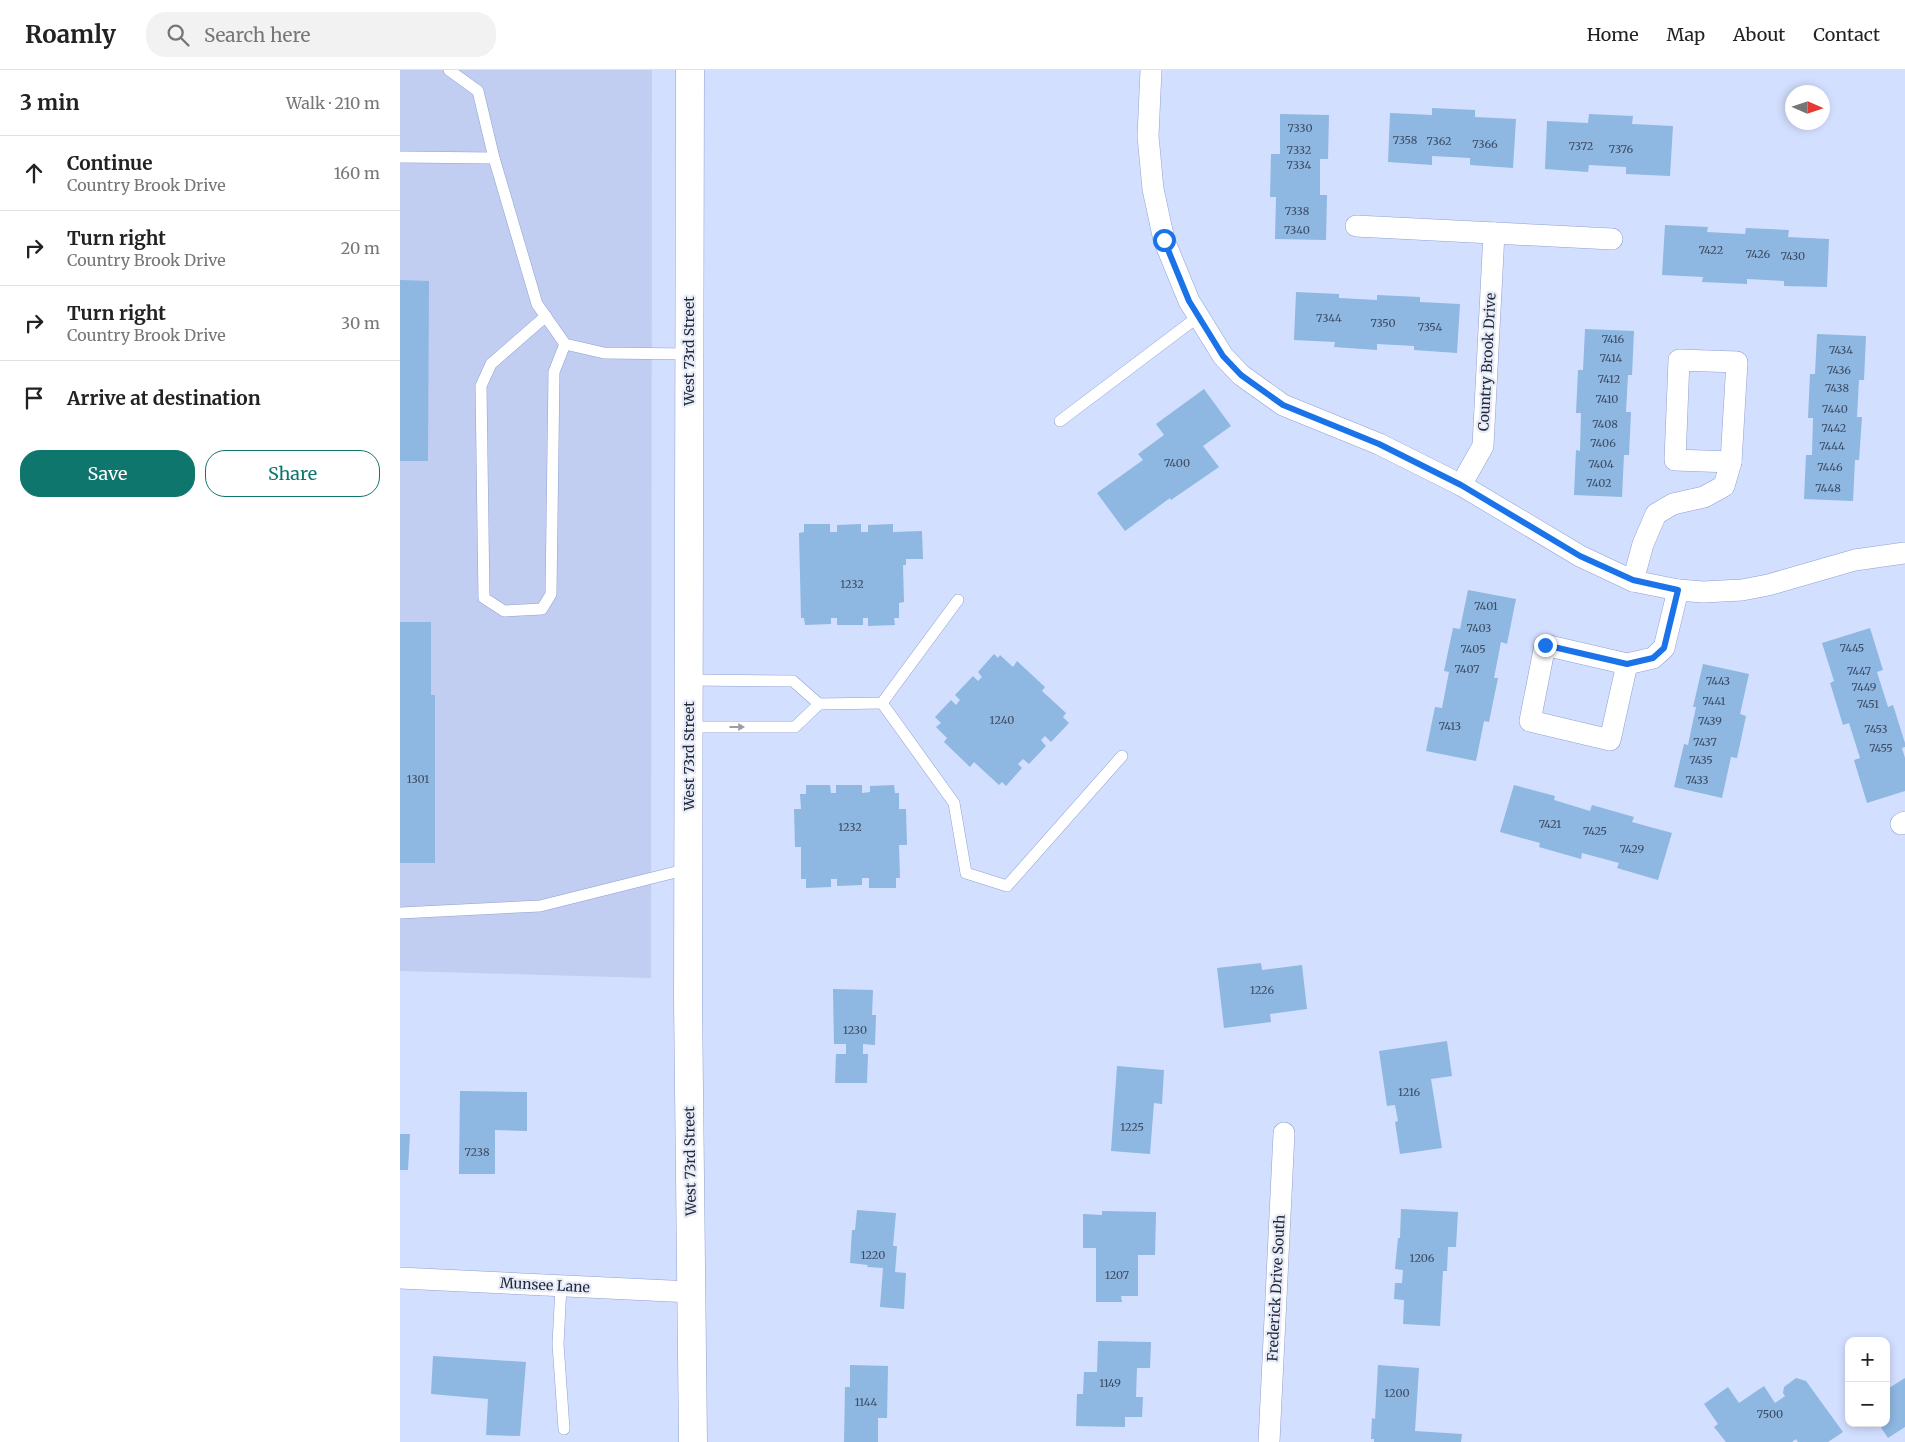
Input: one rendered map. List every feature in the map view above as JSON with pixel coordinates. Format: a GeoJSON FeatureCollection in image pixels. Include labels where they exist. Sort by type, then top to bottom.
{"type":"FeatureCollection","features":[{"type":"Feature","properties":{"kind":"main road","name":"West 73rd Street"},"geometry":{"type":"LineString","coordinates":[[690,70],[689,869],[693,1442]]}},
{"type":"Feature","properties":{"kind":"street"},"geometry":{"type":"LineString","coordinates":[[1150,70],[1148,136],[1153,189],[1164,240],[1189,301],[1223,356],[1241,375],[1283,405],[1379,444],[1461,485],[1580,556],[1633,580],[1678,590],[1703,592],[1742,590],[1768,586],[1855,560],[1905,552]]}},
{"type":"Feature","properties":{"kind":"street"},"geometry":{"type":"LineString","coordinates":[[1356,226],[1612,239]]}},
{"type":"Feature","properties":{"kind":"street","name":"Country Brook Drive"},"geometry":{"type":"LineString","coordinates":[[1461,485],[1482,446],[1494,233]]}},
{"type":"Feature","properties":{"kind":"street"},"geometry":{"type":"LineString","coordinates":[[1633,580],[1643,544],[1656,514],[1673,504],[1704,497],[1724,486],[1731,462],[1737,362],[1679,360],[1676,460],[1731,462]]}},
{"type":"Feature","properties":{"kind":"street"},"geometry":{"type":"LineString","coordinates":[[1627,664],[1610,740],[1530,721],[1545,645],[1627,664],[1653,658],[1664,648],[1678,590]]}},
{"type":"Feature","properties":{"kind":"street","name":"Frederick Drive South"},"geometry":{"type":"LineString","coordinates":[[1269,1442],[1284,1133]]}},
{"type":"Feature","properties":{"kind":"street","name":"Munsee Lane"},"geometry":{"type":"LineString","coordinates":[[400,1278],[691,1292]]}},
{"type":"Feature","properties":{"kind":"lane"},"geometry":{"type":"LineString","coordinates":[[449,70],[478,91],[494,158],[537,304],[565,344],[604,353],[689,354]]}},
{"type":"Feature","properties":{"kind":"lane"},"geometry":{"type":"LineString","coordinates":[[400,157],[494,158]]}},
{"type":"Feature","properties":{"kind":"lane"},"geometry":{"type":"LineString","coordinates":[[546,316],[490,364],[481,386],[484,598],[504,612],[542,609],[551,594],[554,372],[565,344]]}},
{"type":"Feature","properties":{"kind":"lane"},"geometry":{"type":"LineString","coordinates":[[1060,421],[1199,316]]}},
{"type":"Feature","properties":{"kind":"lane"},"geometry":{"type":"LineString","coordinates":[[882,703],[958,600]]}},
{"type":"Feature","properties":{"kind":"lane"},"geometry":{"type":"LineString","coordinates":[[689,680],[793,681],[819,704]]}},
{"type":"Feature","properties":{"kind":"lane"},"geometry":{"type":"LineString","coordinates":[[689,727],[794,727],[819,704],[882,703]]}},
{"type":"Feature","properties":{"kind":"lane"},"geometry":{"type":"LineString","coordinates":[[882,703],[954,803],[966,874],[1007,886],[1122,756]]}},
{"type":"Feature","properties":{"kind":"lane"},"geometry":{"type":"LineString","coordinates":[[400,913],[540,906],[689,869]]}},
{"type":"Feature","properties":{"kind":"lane"},"geometry":{"type":"LineString","coordinates":[[562,1286],[558,1344],[564,1429]]}},
{"type":"Feature","properties":{"kind":"shaded area"},"geometry":{"type":"Polygon","coordinates":[[[400,70],[652,70],[651,978],[400,971],[400,70]]]}},
{"type":"Feature","properties":{"kind":"building"},"geometry":{"type":"Polygon","coordinates":[[[1432,108],[1475,110],[1475,117],[1516,119],[1513,168],[1470,165],[1470,158],[1432,156],[1432,165],[1388,162],[1390,113],[1432,115],[1432,108]]]}},
{"type":"Feature","properties":{"kind":"building"},"geometry":{"type":"Polygon","coordinates":[[[1280,114],[1329,115],[1328,159],[1320,159],[1320,195],[1327,195],[1326,240],[1275,239],[1276,197],[1270,197],[1271,154],[1280,154],[1280,114]]]}},
{"type":"Feature","properties":{"kind":"building"},"geometry":{"type":"Polygon","coordinates":[[[1589,114],[1633,116],[1632,124],[1673,126],[1670,176],[1626,174],[1626,167],[1589,165],[1588,172],[1545,169],[1547,121],[1588,123],[1589,114]]]}},
{"type":"Feature","properties":{"kind":"building"},"geometry":{"type":"Polygon","coordinates":[[[1665,225],[1708,227],[1707,232],[1745,234],[1746,228],[1789,230],[1788,237],[1829,239],[1827,287],[1784,286],[1784,281],[1747,279],[1747,284],[1702,282],[1703,277],[1662,275],[1665,225]]]}},
{"type":"Feature","properties":{"kind":"building"},"geometry":{"type":"Polygon","coordinates":[[[400,280],[429,281],[428,461],[400,461],[400,280]]]}},
{"type":"Feature","properties":{"kind":"building"},"geometry":{"type":"Polygon","coordinates":[[[1296,292],[1339,294],[1339,298],[1377,300],[1377,295],[1420,297],[1420,302],[1460,304],[1457,353],[1414,350],[1414,346],[1377,344],[1377,350],[1334,347],[1335,342],[1294,340],[1296,292]]]}},
{"type":"Feature","properties":{"kind":"building"},"geometry":{"type":"Polygon","coordinates":[[[1585,329],[1634,331],[1632,375],[1628,375],[1626,412],[1631,412],[1629,455],[1624,455],[1622,497],[1574,495],[1576,450],[1580,451],[1581,413],[1576,413],[1578,370],[1583,370],[1585,329]]]}},
{"type":"Feature","properties":{"kind":"building"},"geometry":{"type":"Polygon","coordinates":[[[1817,334],[1866,336],[1864,380],[1859,380],[1857,417],[1862,417],[1859,460],[1855,460],[1853,501],[1804,499],[1806,455],[1812,455],[1813,418],[1808,418],[1810,374],[1815,374],[1817,334]]]}},
{"type":"Feature","properties":{"kind":"building"},"geometry":{"type":"Polygon","coordinates":[[[1204,389],[1231,426],[1203,446],[1219,467],[1171,500],[1170,498],[1125,531],[1097,493],[1143,460],[1138,454],[1164,435],[1156,424],[1204,389]]]}},
{"type":"Feature","properties":{"kind":"building"},"geometry":{"type":"Polygon","coordinates":[[[804,524],[830,524],[830,532],[837,532],[837,525],[861,524],[861,532],[868,532],[868,525],[893,524],[893,532],[922,531],[923,559],[906,559],[906,565],[903,565],[904,602],[899,603],[899,618],[894,618],[895,625],[868,626],[868,618],[863,618],[863,625],[837,625],[837,618],[831,618],[831,624],[805,625],[804,618],[801,618],[799,533],[804,532],[804,524]]]}},
{"type":"Feature","properties":{"kind":"building"},"geometry":{"type":"Polygon","coordinates":[[[1468,590],[1516,599],[1507,644],[1501,642],[1494,678],[1498,678],[1489,722],[1484,721],[1476,761],[1426,751],[1435,707],[1442,708],[1449,672],[1444,671],[1453,628],[1460,629],[1468,590]]]}},
{"type":"Feature","properties":{"kind":"building"},"geometry":{"type":"Polygon","coordinates":[[[400,622],[431,622],[431,695],[435,695],[435,863],[400,863],[400,622]]]}},
{"type":"Feature","properties":{"kind":"building"},"geometry":{"type":"Polygon","coordinates":[[[1870,628],[1883,670],[1877,672],[1888,707],[1893,705],[1905,743],[1905,747],[1902,748],[1905,758],[1905,791],[1867,803],[1854,760],[1860,758],[1849,723],[1843,725],[1830,683],[1834,681],[1822,643],[1870,628]]]}},
{"type":"Feature","properties":{"kind":"building"},"geometry":{"type":"Polygon","coordinates":[[[994,654],[998,658],[1000,655],[1013,667],[1017,661],[1045,687],[1042,691],[1066,713],[1063,717],[1069,723],[1051,742],[1045,736],[1041,740],[1046,746],[1029,764],[1023,759],[1018,764],[1022,768],[1006,786],[1002,782],[999,785],[974,762],[970,767],[944,742],[947,738],[936,727],[941,723],[935,717],[951,700],[956,705],[960,700],[955,695],[973,676],[978,681],[982,677],[978,672],[994,654]]]}},
{"type":"Feature","properties":{"kind":"building"},"geometry":{"type":"Polygon","coordinates":[[[1703,664],[1749,674],[1740,714],[1746,716],[1737,758],[1731,757],[1722,798],[1674,787],[1684,744],[1688,745],[1696,707],[1693,707],[1703,664]]]}},
{"type":"Feature","properties":{"kind":"building"},"geometry":{"type":"Polygon","coordinates":[[[806,785],[830,785],[831,793],[836,793],[836,785],[862,785],[862,793],[870,792],[870,786],[894,785],[895,793],[899,793],[899,809],[906,809],[907,845],[899,845],[900,878],[896,878],[896,888],[869,888],[869,878],[862,878],[862,885],[837,886],[837,879],[831,879],[831,887],[806,888],[806,879],[801,879],[801,847],[795,847],[794,809],[801,809],[800,794],[806,794],[806,785]]]}},
{"type":"Feature","properties":{"kind":"building"},"geometry":{"type":"Polygon","coordinates":[[[1514,785],[1555,796],[1554,800],[1590,811],[1592,805],[1634,817],[1632,822],[1672,833],[1658,880],[1617,868],[1619,863],[1582,853],[1581,859],[1539,847],[1540,843],[1500,832],[1514,785]]]}},
{"type":"Feature","properties":{"kind":"building"},"geometry":{"type":"Polygon","coordinates":[[[1261,963],[1262,970],[1302,965],[1307,1009],[1270,1014],[1271,1022],[1224,1028],[1217,968],[1261,963]]]}},
{"type":"Feature","properties":{"kind":"building"},"geometry":{"type":"Polygon","coordinates":[[[833,989],[873,990],[872,1015],[876,1015],[875,1045],[863,1044],[863,1054],[868,1054],[867,1083],[835,1083],[836,1054],[846,1054],[846,1044],[834,1044],[833,989]]]}},
{"type":"Feature","properties":{"kind":"building"},"geometry":{"type":"Polygon","coordinates":[[[1447,1041],[1452,1076],[1431,1079],[1442,1148],[1400,1154],[1395,1122],[1398,1121],[1395,1105],[1387,1106],[1379,1051],[1447,1041]]]}},
{"type":"Feature","properties":{"kind":"building"},"geometry":{"type":"Polygon","coordinates":[[[1117,1066],[1164,1070],[1162,1104],[1154,1103],[1150,1154],[1111,1151],[1117,1066]]]}},
{"type":"Feature","properties":{"kind":"building"},"geometry":{"type":"Polygon","coordinates":[[[460,1091],[527,1092],[527,1131],[495,1130],[495,1174],[459,1174],[460,1091]]]}},
{"type":"Feature","properties":{"kind":"building"},"geometry":{"type":"Polygon","coordinates":[[[400,1134],[410,1134],[408,1170],[400,1170],[400,1134]]]}},
{"type":"Feature","properties":{"kind":"building"},"geometry":{"type":"Polygon","coordinates":[[[1401,1209],[1458,1212],[1456,1247],[1448,1247],[1447,1271],[1443,1271],[1440,1326],[1403,1324],[1404,1300],[1394,1299],[1395,1283],[1402,1283],[1403,1270],[1395,1269],[1398,1238],[1400,1238],[1401,1209]]]}},
{"type":"Feature","properties":{"kind":"building"},"geometry":{"type":"Polygon","coordinates":[[[857,1210],[896,1213],[893,1246],[897,1246],[895,1272],[906,1273],[904,1309],[880,1307],[883,1268],[850,1263],[852,1230],[855,1230],[857,1210]]]}},
{"type":"Feature","properties":{"kind":"building"},"geometry":{"type":"Polygon","coordinates":[[[1102,1211],[1156,1212],[1155,1255],[1138,1255],[1138,1296],[1121,1296],[1122,1302],[1096,1302],[1096,1248],[1083,1248],[1083,1214],[1102,1215],[1102,1211]]]}},
{"type":"Feature","properties":{"kind":"building"},"geometry":{"type":"Polygon","coordinates":[[[1098,1341],[1151,1342],[1150,1368],[1137,1368],[1136,1397],[1143,1397],[1142,1417],[1125,1417],[1125,1427],[1076,1426],[1077,1394],[1083,1394],[1084,1372],[1097,1372],[1098,1341]]]}},
{"type":"Feature","properties":{"kind":"building"},"geometry":{"type":"Polygon","coordinates":[[[433,1356],[526,1362],[520,1436],[486,1435],[488,1399],[431,1394],[433,1356]]]}},
{"type":"Feature","properties":{"kind":"building"},"geometry":{"type":"Polygon","coordinates":[[[850,1365],[888,1366],[887,1418],[878,1418],[878,1442],[844,1442],[845,1387],[850,1387],[850,1365]]]}},
{"type":"Feature","properties":{"kind":"building"},"geometry":{"type":"Polygon","coordinates":[[[1378,1365],[1419,1368],[1415,1431],[1462,1434],[1461,1442],[1374,1442],[1374,1439],[1371,1439],[1372,1418],[1375,1419],[1378,1365]]]}},
{"type":"Feature","properties":{"kind":"building"},"geometry":{"type":"Polygon","coordinates":[[[1796,1378],[1806,1381],[1843,1432],[1828,1442],[1798,1442],[1796,1439],[1792,1442],[1726,1442],[1714,1427],[1718,1424],[1704,1404],[1728,1387],[1739,1403],[1764,1386],[1775,1403],[1785,1396],[1783,1393],[1784,1387],[1796,1378]]]}},
{"type":"Feature","properties":{"kind":"building"},"geometry":{"type":"Polygon","coordinates":[[[1905,1378],[1905,1427],[1888,1438],[1881,1427],[1890,1427],[1890,1387],[1905,1378]]]}},
{"type":"Feature","properties":{"kind":"route"},"geometry":{"type":"LineString","coordinates":[[1164,240],[1189,301],[1223,356],[1241,375],[1283,405],[1379,444],[1461,485],[1580,556],[1633,580],[1678,590],[1664,648],[1653,658],[1627,664],[1545,645]]}}]}
